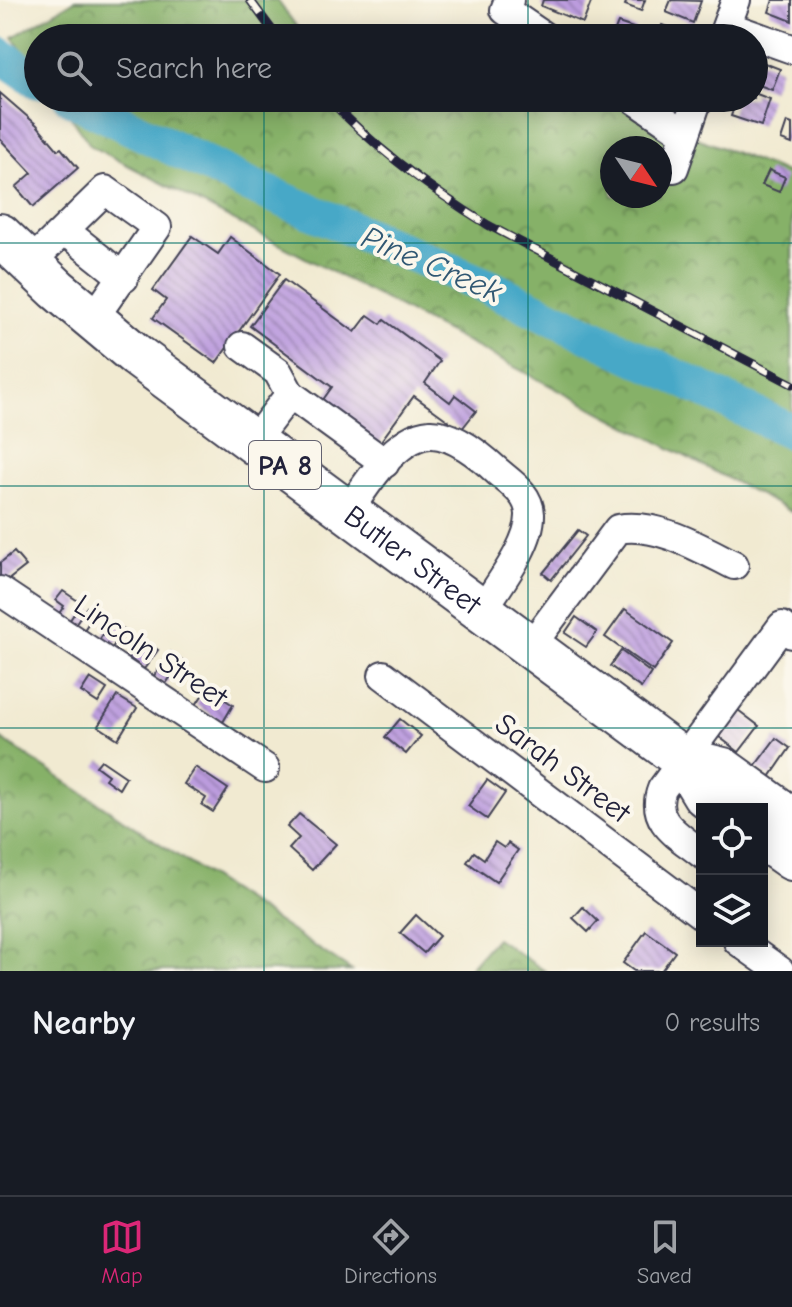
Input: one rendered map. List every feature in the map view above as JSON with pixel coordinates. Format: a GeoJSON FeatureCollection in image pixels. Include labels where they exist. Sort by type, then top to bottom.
{"type":"FeatureCollection","features":[{"type":"Feature","properties":{"kind":"highway","name":"Butler Street"},"geometry":{"type":"LineString","coordinates":[[0,235],[29,264],[137,356],[682,759],[704,795],[714,803]]}},
{"type":"Feature","properties":{"kind":"highway","name":"Butler Street"},"geometry":{"type":"LineString","coordinates":[[682,759],[723,769],[792,819]]}},
{"type":"Feature","properties":{"kind":"highway"},"geometry":{"type":"LineString","coordinates":[[768,842],[792,859]]}},
{"type":"Feature","properties":{"kind":"street"},"geometry":{"type":"LineString","coordinates":[[507,5],[529,24]]}},
{"type":"Feature","properties":{"kind":"street"},"geometry":{"type":"LineString","coordinates":[[768,38],[792,49]]}},
{"type":"Feature","properties":{"kind":"street"},"geometry":{"type":"LineString","coordinates":[[653,112],[684,133]]}},
{"type":"Feature","properties":{"kind":"street"},"geometry":{"type":"LineString","coordinates":[[674,168],[692,112]]}},
{"type":"Feature","properties":{"kind":"street"},"geometry":{"type":"LineString","coordinates":[[29,264],[105,190],[157,227],[93,319]]}},
{"type":"Feature","properties":{"kind":"street"},"geometry":{"type":"LineString","coordinates":[[65,231],[124,278]]}},
{"type":"Feature","properties":{"kind":"street"},"geometry":{"type":"LineString","coordinates":[[242,346],[278,372],[290,394],[385,463]]}},
{"type":"Feature","properties":{"kind":"street"},"geometry":{"type":"LineString","coordinates":[[253,442],[290,394]]}},
{"type":"Feature","properties":{"kind":"street"},"geometry":{"type":"LineString","coordinates":[[348,512],[371,477],[385,463],[408,442],[430,434],[451,439],[487,462],[527,497],[530,515],[525,540],[482,611]]}},
{"type":"Feature","properties":{"kind":"street"},"geometry":{"type":"LineString","coordinates":[[530,647],[618,529],[639,528],[667,535],[734,565]]}},
{"type":"Feature","properties":{"kind":"street","name":"Lincoln Street"},"geometry":{"type":"LineString","coordinates":[[0,591],[265,768]]}},
{"type":"Feature","properties":{"kind":"street"},"geometry":{"type":"LineString","coordinates":[[696,849],[662,821],[658,799],[662,789],[682,759],[787,630]]}},
{"type":"Feature","properties":{"kind":"street","name":"Sarah Street"},"geometry":{"type":"LineString","coordinates":[[383,675],[696,905]]}},
{"type":"Feature","properties":{"kind":"street"},"geometry":{"type":"LineString","coordinates":[[746,947],[780,971]]}},
{"type":"Feature","properties":{"kind":"green space"},"geometry":{"type":"Polygon","coordinates":[[[75,0],[277,0],[295,24],[35,24],[75,0]]]}},
{"type":"Feature","properties":{"kind":"green space"},"geometry":{"type":"Polygon","coordinates":[[[24,30],[24,52],[13,37],[24,30]]]}},
{"type":"Feature","properties":{"kind":"green space"},"geometry":{"type":"Polygon","coordinates":[[[67,112],[649,112],[684,133],[792,175],[792,512],[91,146],[67,112]]]}},
{"type":"Feature","properties":{"kind":"green space"},"geometry":{"type":"Polygon","coordinates":[[[0,738],[352,971],[0,971],[0,738]]]}},
{"type":"Feature","properties":{"kind":"green space"},"geometry":{"type":"Polygon","coordinates":[[[496,938],[545,971],[467,971],[496,938]]]}},
{"type":"Feature","properties":{"kind":"building"},"geometry":{"type":"Polygon","coordinates":[[[543,0],[592,0],[583,23],[541,6],[543,0]]]}},
{"type":"Feature","properties":{"kind":"building"},"geometry":{"type":"Polygon","coordinates":[[[627,0],[645,0],[641,11],[625,5],[627,0]]]}},
{"type":"Feature","properties":{"kind":"building"},"geometry":{"type":"Polygon","coordinates":[[[671,0],[701,1],[693,23],[666,12],[671,0]]]}},
{"type":"Feature","properties":{"kind":"building"},"geometry":{"type":"Polygon","coordinates":[[[773,0],[792,0],[792,21],[769,12],[773,0]]]}},
{"type":"Feature","properties":{"kind":"building"},"geometry":{"type":"Polygon","coordinates":[[[768,64],[780,69],[772,90],[768,88],[768,64]]]}},
{"type":"Feature","properties":{"kind":"building"},"geometry":{"type":"Polygon","coordinates":[[[0,93],[37,125],[58,150],[61,148],[78,168],[33,207],[16,187],[32,173],[0,139],[0,93]]]}},
{"type":"Feature","properties":{"kind":"building"},"geometry":{"type":"Polygon","coordinates":[[[732,112],[766,112],[761,126],[731,116],[732,112]]]}},
{"type":"Feature","properties":{"kind":"building"},"geometry":{"type":"Polygon","coordinates":[[[787,122],[792,124],[792,144],[781,140],[787,122]]]}},
{"type":"Feature","properties":{"kind":"building"},"geometry":{"type":"Polygon","coordinates":[[[769,170],[785,177],[779,192],[762,185],[769,170]]]}},
{"type":"Feature","properties":{"kind":"building"},"geometry":{"type":"Polygon","coordinates":[[[192,236],[218,254],[230,237],[280,274],[216,363],[153,318],[166,300],[153,290],[192,236]]]}},
{"type":"Feature","properties":{"kind":"building"},"geometry":{"type":"Polygon","coordinates":[[[284,280],[355,332],[368,315],[381,324],[384,320],[440,361],[425,383],[450,402],[455,395],[476,411],[461,430],[414,396],[372,453],[315,411],[332,387],[250,326],[284,280]]]}},
{"type":"Feature","properties":{"kind":"building"},"geometry":{"type":"Polygon","coordinates":[[[578,530],[586,536],[551,580],[543,573],[578,530]]]}},
{"type":"Feature","properties":{"kind":"building"},"geometry":{"type":"Polygon","coordinates":[[[14,552],[26,566],[3,584],[0,580],[0,563],[14,552]]]}},
{"type":"Feature","properties":{"kind":"building"},"geometry":{"type":"Polygon","coordinates":[[[63,591],[81,603],[66,626],[56,618],[64,606],[56,600],[63,591]]]}},
{"type":"Feature","properties":{"kind":"building"},"geometry":{"type":"Polygon","coordinates":[[[87,607],[95,613],[80,636],[71,630],[87,607]]]}},
{"type":"Feature","properties":{"kind":"building"},"geometry":{"type":"Polygon","coordinates":[[[625,609],[673,643],[653,671],[605,637],[625,609]]]}},
{"type":"Feature","properties":{"kind":"building"},"geometry":{"type":"Polygon","coordinates":[[[576,617],[597,632],[586,647],[565,633],[576,617]]]}},
{"type":"Feature","properties":{"kind":"building"},"geometry":{"type":"Polygon","coordinates":[[[111,622],[124,630],[108,654],[96,645],[111,622]]]}},
{"type":"Feature","properties":{"kind":"building"},"geometry":{"type":"Polygon","coordinates":[[[141,639],[158,650],[144,669],[129,658],[141,639]]]}},
{"type":"Feature","properties":{"kind":"building"},"geometry":{"type":"Polygon","coordinates":[[[621,651],[651,673],[641,688],[610,666],[621,651]]]}},
{"type":"Feature","properties":{"kind":"building"},"geometry":{"type":"Polygon","coordinates":[[[171,652],[182,660],[165,685],[153,677],[171,652]]]}},
{"type":"Feature","properties":{"kind":"building"},"geometry":{"type":"Polygon","coordinates":[[[90,678],[107,689],[98,703],[81,692],[90,678]]]}},
{"type":"Feature","properties":{"kind":"building"},"geometry":{"type":"Polygon","coordinates":[[[207,688],[233,705],[223,722],[196,705],[207,688]]]}},
{"type":"Feature","properties":{"kind":"building"},"geometry":{"type":"Polygon","coordinates":[[[117,696],[137,708],[118,739],[98,726],[117,696]]]}},
{"type":"Feature","properties":{"kind":"building"},"geometry":{"type":"Polygon","coordinates":[[[738,710],[759,726],[739,752],[718,736],[738,710]]]}},
{"type":"Feature","properties":{"kind":"building"},"geometry":{"type":"Polygon","coordinates":[[[400,719],[421,736],[406,754],[385,737],[400,719]]]}},
{"type":"Feature","properties":{"kind":"building"},"geometry":{"type":"Polygon","coordinates":[[[776,738],[790,748],[770,777],[755,766],[776,738]]]}},
{"type":"Feature","properties":{"kind":"building"},"geometry":{"type":"Polygon","coordinates":[[[101,760],[126,777],[119,789],[105,779],[108,775],[96,766],[101,760]]]}},
{"type":"Feature","properties":{"kind":"building"},"geometry":{"type":"Polygon","coordinates":[[[195,767],[228,789],[213,812],[202,805],[206,798],[184,784],[195,767]]]}},
{"type":"Feature","properties":{"kind":"building"},"geometry":{"type":"Polygon","coordinates":[[[487,780],[505,793],[487,819],[468,806],[487,780]]]}},
{"type":"Feature","properties":{"kind":"building"},"geometry":{"type":"Polygon","coordinates":[[[299,814],[336,844],[312,870],[289,849],[299,838],[287,827],[299,814]]]}},
{"type":"Feature","properties":{"kind":"building"},"geometry":{"type":"Polygon","coordinates":[[[495,842],[504,848],[508,843],[518,850],[496,882],[467,862],[474,852],[484,859],[495,842]]]}},
{"type":"Feature","properties":{"kind":"building"},"geometry":{"type":"Polygon","coordinates":[[[583,907],[598,921],[588,932],[573,918],[583,907]]]}},
{"type":"Feature","properties":{"kind":"building"},"geometry":{"type":"Polygon","coordinates":[[[416,915],[439,936],[424,953],[400,933],[416,915]]]}},
{"type":"Feature","properties":{"kind":"building"},"geometry":{"type":"Polygon","coordinates":[[[646,931],[675,952],[661,971],[634,971],[623,963],[646,931]]]}},
{"type":"Feature","properties":{"kind":"waterway","name":"Pine Creek"},"geometry":{"type":"LineString","coordinates":[[0,55],[24,71]]}},
{"type":"Feature","properties":{"kind":"waterway","name":"Pine Creek"},"geometry":{"type":"LineString","coordinates":[[100,112],[249,185],[489,287],[792,432]]}},
{"type":"Feature","properties":{"kind":"railway"},"geometry":{"type":"LineString","coordinates":[[250,0],[268,24]]}},
{"type":"Feature","properties":{"kind":"railway"},"geometry":{"type":"LineString","coordinates":[[342,112],[404,167],[488,225],[792,384]]}}]}
